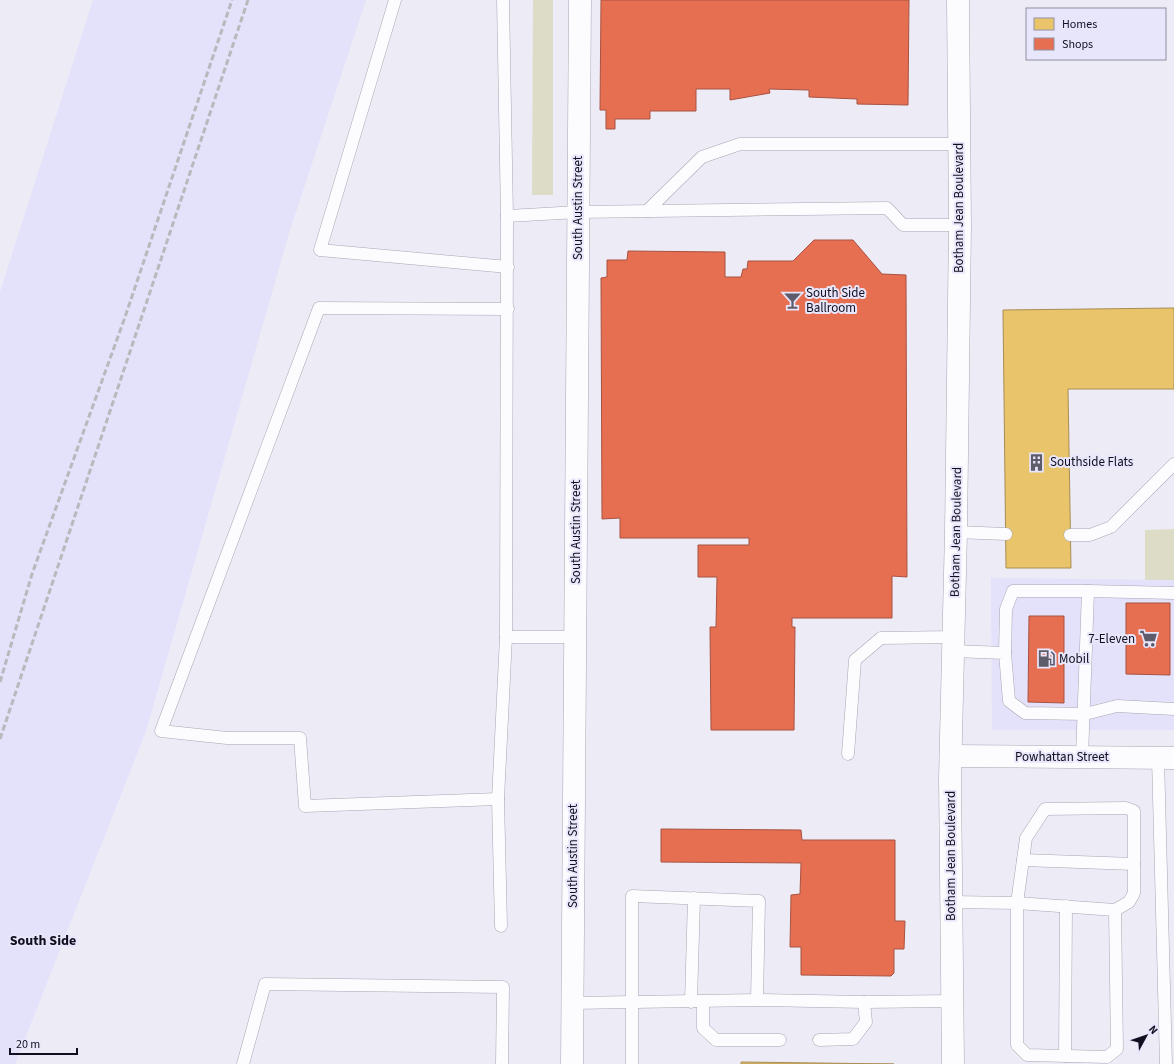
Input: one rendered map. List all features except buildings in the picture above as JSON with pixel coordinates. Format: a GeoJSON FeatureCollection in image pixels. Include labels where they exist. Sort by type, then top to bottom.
{"type":"FeatureCollection","features":[{"type":"Feature","properties":{"kind":"street","name":"South Austin Street"},"geometry":{"type":"LineString","coordinates":[[572,1064],[580,0]]}},
{"type":"Feature","properties":{"kind":"street","name":"Botham Jean Boulevard"},"geometry":{"type":"LineString","coordinates":[[953,1064],[951,756],[956,532],[960,225],[958,0]]}},
{"type":"Feature","properties":{"kind":"street","name":"Powhattan Street"},"geometry":{"type":"LineString","coordinates":[[951,756],[1166,758]]}},
{"type":"Feature","properties":{"kind":"lane"},"geometry":{"type":"LineString","coordinates":[[396,0],[320,250],[508,267]]}},
{"type":"Feature","properties":{"kind":"lane"},"geometry":{"type":"LineString","coordinates":[[500,926],[498,799],[506,637],[508,309],[503,0]]}},
{"type":"Feature","properties":{"kind":"lane"},"geometry":{"type":"LineString","coordinates":[[647,211],[702,157],[740,144],[959,144]]}},
{"type":"Feature","properties":{"kind":"lane"},"geometry":{"type":"LineString","coordinates":[[507,216],[578,212],[887,208],[903,225],[960,225]]}},
{"type":"Feature","properties":{"kind":"lane"},"geometry":{"type":"LineString","coordinates":[[498,799],[305,806],[300,738],[226,738],[161,731],[319,308],[508,309]]}},
{"type":"Feature","properties":{"kind":"lane"},"geometry":{"type":"LineString","coordinates":[[1070,535],[1090,535],[1111,527],[1174,464]]}},
{"type":"Feature","properties":{"kind":"lane"},"geometry":{"type":"LineString","coordinates":[[956,532],[1006,534]]}},
{"type":"Feature","properties":{"kind":"lane"},"geometry":{"type":"LineString","coordinates":[[1174,593],[1013,591],[1006,609],[1005,653],[1009,701],[1025,713],[1085,714],[1116,706],[1174,709]]}},
{"type":"Feature","properties":{"kind":"lane"},"geometry":{"type":"LineString","coordinates":[[1082,757],[1085,714],[1088,591]]}},
{"type":"Feature","properties":{"kind":"lane"},"geometry":{"type":"LineString","coordinates":[[506,637],[575,637]]}},
{"type":"Feature","properties":{"kind":"lane"},"geometry":{"type":"LineString","coordinates":[[848,754],[855,660],[881,638],[953,644],[1005,653]]}},
{"type":"Feature","properties":{"kind":"lane"},"geometry":{"type":"LineString","coordinates":[[1166,758],[1166,1064]]}},
{"type":"Feature","properties":{"kind":"lane"},"geometry":{"type":"LineString","coordinates":[[951,902],[1017,902],[1115,910],[1129,902],[1134,893],[1134,811],[1126,808],[1045,809],[1026,838],[1017,902],[1017,1045],[1027,1055],[1107,1057],[1116,1049],[1115,910]]}},
{"type":"Feature","properties":{"kind":"lane"},"geometry":{"type":"LineString","coordinates":[[1023,860],[1134,864]]}},
{"type":"Feature","properties":{"kind":"lane"},"geometry":{"type":"LineString","coordinates":[[632,1064],[632,896],[759,901],[757,1000]]}},
{"type":"Feature","properties":{"kind":"lane"},"geometry":{"type":"LineString","coordinates":[[694,898],[697,1002],[703,1028],[716,1040],[780,1040]]}},
{"type":"Feature","properties":{"kind":"lane"},"geometry":{"type":"LineString","coordinates":[[1065,1056],[1066,906]]}},
{"type":"Feature","properties":{"kind":"lane"},"geometry":{"type":"LineString","coordinates":[[242,1064],[265,984],[503,987],[502,1064]]}},
{"type":"Feature","properties":{"kind":"lane"},"geometry":{"type":"LineString","coordinates":[[572,1003],[757,1000],[864,1002],[953,1001]]}},
{"type":"Feature","properties":{"kind":"lane"},"geometry":{"type":"LineString","coordinates":[[819,1040],[853,1039],[866,1022],[864,1002]]}},
{"type":"Feature","properties":{"kind":"shaded area"},"geometry":{"type":"Polygon","coordinates":[[[93,0],[366,0],[290,230],[146,731],[15,1064],[0,1064],[0,292],[93,0]]]}},
{"type":"Feature","properties":{"kind":"shaded area"},"geometry":{"type":"Polygon","coordinates":[[[991,578],[1174,580],[1174,730],[992,730],[991,578]]]}},
{"type":"Feature","properties":{"kind":"green space"},"geometry":{"type":"Polygon","coordinates":[[[533,0],[553,0],[553,195],[532,195],[533,0]]]}},
{"type":"Feature","properties":{"kind":"green space"},"geometry":{"type":"Polygon","coordinates":[[[1174,529],[1174,580],[1145,580],[1145,530],[1174,529]]]}},
{"type":"Feature","properties":{"kind":"railway"},"geometry":{"type":"LineString","coordinates":[[0,682],[32,574],[124,320],[232,0]]}},
{"type":"Feature","properties":{"kind":"railway"},"geometry":{"type":"LineString","coordinates":[[0,739],[248,0]]}},
{"type":"Feature","properties":{"kind":"place","name":"South Side Ballroom"},"geometry":{"type":"Point","coordinates":[793,300]}},
{"type":"Feature","properties":{"kind":"place","name":"Southside Flats"},"geometry":{"type":"Point","coordinates":[1037,462]}},
{"type":"Feature","properties":{"kind":"place","name":"7-Eleven"},"geometry":{"type":"Point","coordinates":[1148,639]}},
{"type":"Feature","properties":{"kind":"place","name":"Mobil"},"geometry":{"type":"Point","coordinates":[1046,659]}},
{"type":"Feature","properties":{"kind":"district","name":"South Side"},"geometry":{"type":"Point","coordinates":[43,941]}}]}
